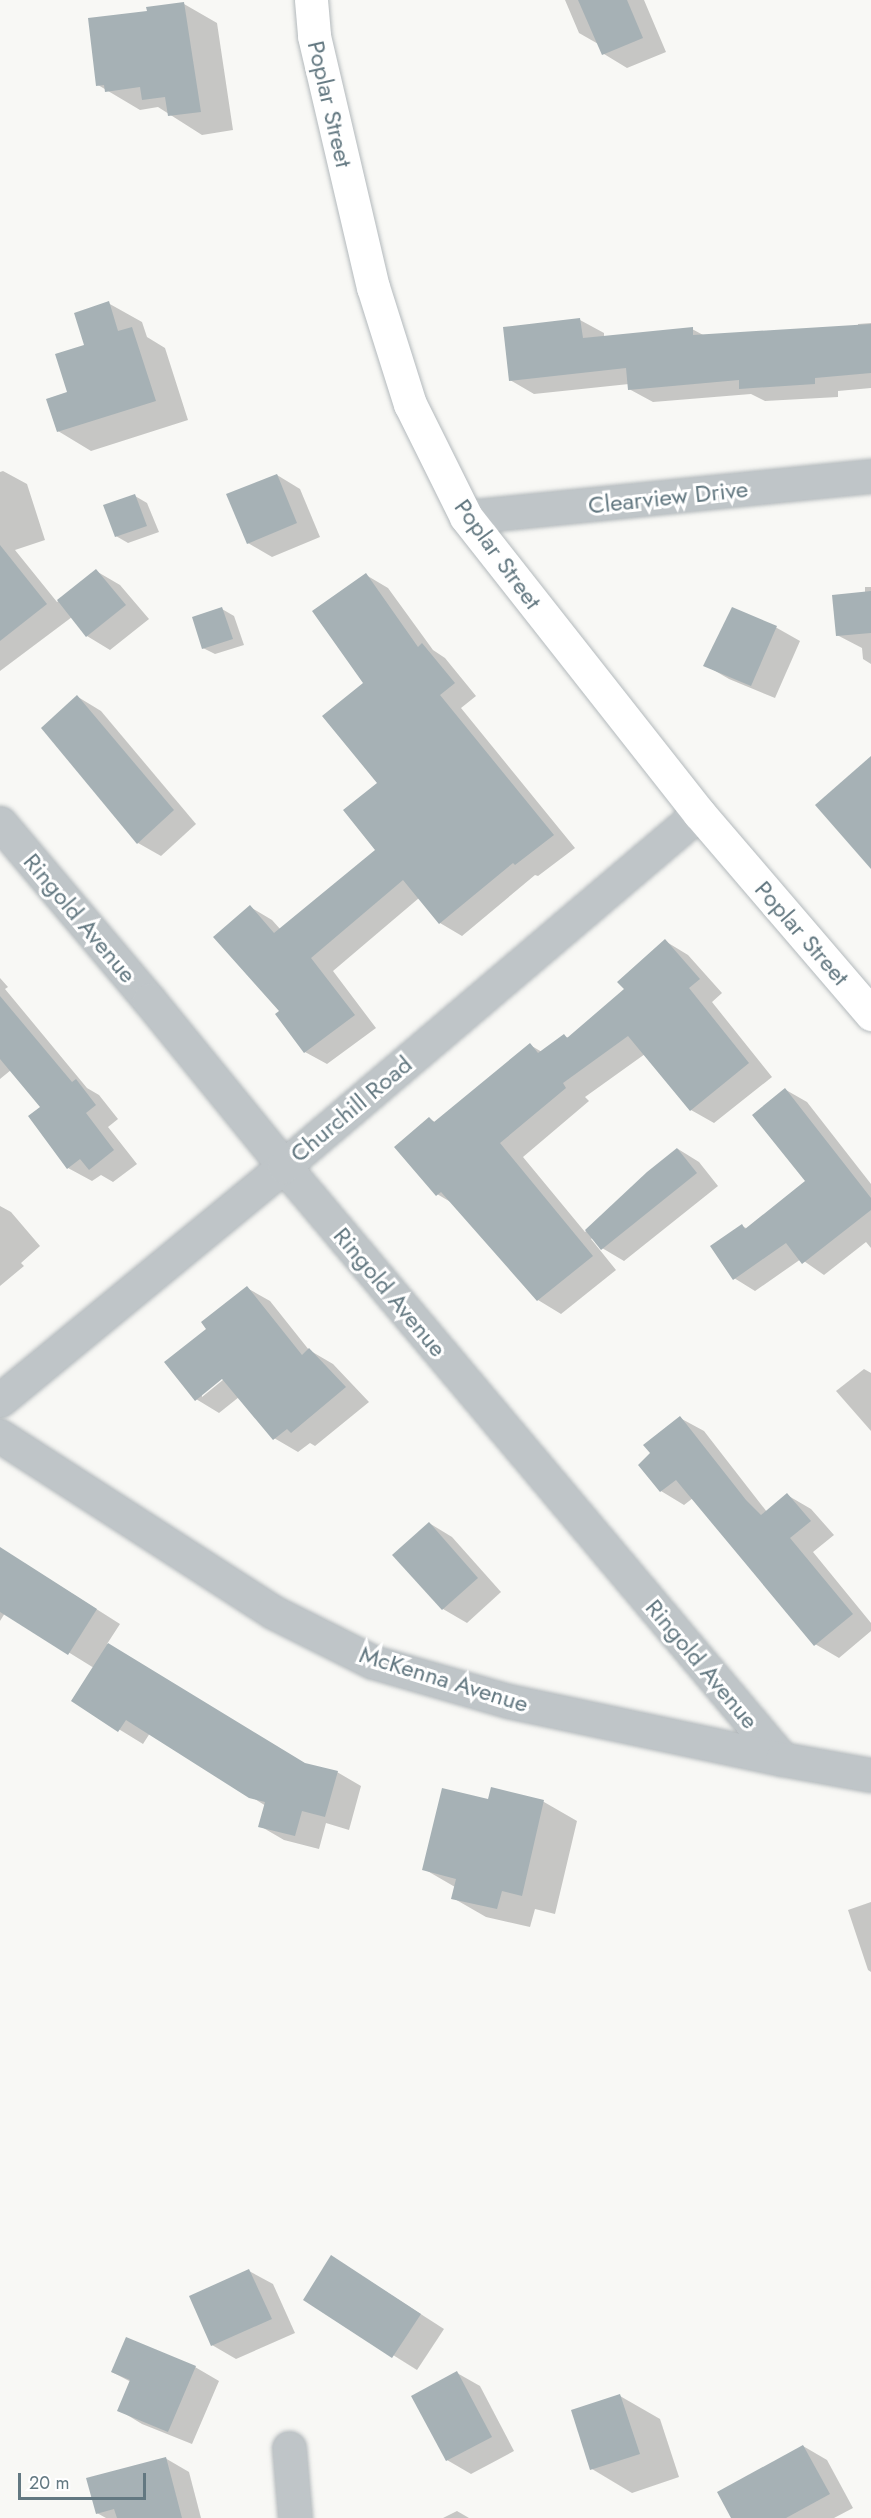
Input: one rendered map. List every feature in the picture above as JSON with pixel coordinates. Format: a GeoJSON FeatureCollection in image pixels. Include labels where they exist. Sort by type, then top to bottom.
{"type":"FeatureCollection","features":[{"type":"Feature","properties":{"kind":"main road","name":"Poplar Street"},"geometry":{"type":"LineString","coordinates":[[311,0],[314,36],[373,287],[410,404],[466,517],[699,813],[871,1014]]}},
{"type":"Feature","properties":{"kind":"street","name":"Clearview Drive"},"geometry":{"type":"LineString","coordinates":[[466,517],[871,476]]}},
{"type":"Feature","properties":{"kind":"street","name":"Churchill Road"},"geometry":{"type":"LineString","coordinates":[[0,1400],[284,1166],[699,813]]}},
{"type":"Feature","properties":{"kind":"street","name":"Ringold Avenue"},"geometry":{"type":"LineString","coordinates":[[0,823],[782,1760]]}},
{"type":"Feature","properties":{"kind":"street","name":"McKenna Avenue"},"geometry":{"type":"LineString","coordinates":[[0,1436],[273,1612],[373,1662],[508,1701],[782,1760],[871,1775]]}},
{"type":"Feature","properties":{"kind":"street"},"geometry":{"type":"LineString","coordinates":[[289,2448],[295,2518]]}},
{"type":"Feature","properties":{"kind":"building"},"geometry":{"type":"Polygon","coordinates":[[[578,0],[627,0],[643,38],[602,55],[578,0]]]}},
{"type":"Feature","properties":{"kind":"building"},"geometry":{"type":"Polygon","coordinates":[[[184,2],[201,112],[168,116],[165,97],[142,100],[140,87],[105,92],[104,85],[96,86],[88,18],[147,11],[146,7],[184,2]]]}},
{"type":"Feature","properties":{"kind":"building"},"geometry":{"type":"Polygon","coordinates":[[[109,301],[118,331],[132,327],[156,401],[57,432],[46,399],[67,392],[55,354],[84,345],[74,313],[109,301]]]}},
{"type":"Feature","properties":{"kind":"building"},"geometry":{"type":"Polygon","coordinates":[[[580,318],[583,338],[693,327],[693,335],[871,324],[871,373],[815,378],[815,384],[739,389],[739,380],[628,390],[626,368],[509,381],[503,327],[580,318]]]}},
{"type":"Feature","properties":{"kind":"building"},"geometry":{"type":"Polygon","coordinates":[[[277,474],[297,523],[247,544],[226,494],[277,474]]]}},
{"type":"Feature","properties":{"kind":"building"},"geometry":{"type":"Polygon","coordinates":[[[135,494],[147,526],[115,537],[103,505],[135,494]]]}},
{"type":"Feature","properties":{"kind":"building"},"geometry":{"type":"Polygon","coordinates":[[[0,545],[47,604],[0,641],[0,545]]]}},
{"type":"Feature","properties":{"kind":"building"},"geometry":{"type":"Polygon","coordinates":[[[96,569],[126,605],[86,637],[57,600],[96,569]]]}},
{"type":"Feature","properties":{"kind":"building"},"geometry":{"type":"Polygon","coordinates":[[[366,573],[418,647],[422,643],[455,683],[440,695],[554,835],[515,865],[513,863],[439,924],[403,880],[311,958],[355,1015],[304,1053],[275,1014],[279,1011],[213,937],[250,905],[274,933],[375,850],[343,810],[377,783],[322,716],[363,683],[312,611],[366,573]]]}},
{"type":"Feature","properties":{"kind":"building"},"geometry":{"type":"Polygon","coordinates":[[[871,591],[871,633],[836,636],[832,595],[871,591]]]}},
{"type":"Feature","properties":{"kind":"building"},"geometry":{"type":"Polygon","coordinates":[[[222,607],[233,639],[202,649],[192,617],[222,607]]]}},
{"type":"Feature","properties":{"kind":"building"},"geometry":{"type":"Polygon","coordinates":[[[732,607],[777,626],[751,686],[703,666],[732,607]]]}},
{"type":"Feature","properties":{"kind":"building"},"geometry":{"type":"Polygon","coordinates":[[[77,695],[174,810],[137,844],[41,728],[77,695]]]}},
{"type":"Feature","properties":{"kind":"building"},"geometry":{"type":"Polygon","coordinates":[[[871,756],[871,869],[815,805],[871,756]]]}},
{"type":"Feature","properties":{"kind":"building"},"geometry":{"type":"Polygon","coordinates":[[[665,939],[700,979],[689,988],[749,1063],[690,1111],[628,1036],[563,1083],[566,1088],[500,1143],[593,1256],[537,1301],[441,1192],[436,1196],[394,1147],[429,1117],[434,1122],[530,1043],[538,1053],[564,1034],[567,1038],[624,989],[617,982],[665,939]]]}},
{"type":"Feature","properties":{"kind":"building"},"geometry":{"type":"Polygon","coordinates":[[[0,996],[72,1082],[76,1079],[96,1105],[86,1113],[114,1150],[89,1170],[80,1159],[67,1169],[28,1116],[40,1107],[0,1059],[0,996]]]}},
{"type":"Feature","properties":{"kind":"building"},"geometry":{"type":"Polygon","coordinates":[[[785,1088],[871,1198],[871,1210],[802,1264],[786,1243],[733,1280],[710,1246],[742,1224],[745,1229],[805,1181],[752,1115],[785,1088]]]}},
{"type":"Feature","properties":{"kind":"building"},"geometry":{"type":"Polygon","coordinates":[[[677,1148],[697,1173],[601,1250],[585,1230],[647,1172],[677,1148]]]}},
{"type":"Feature","properties":{"kind":"building"},"geometry":{"type":"Polygon","coordinates":[[[247,1286],[302,1355],[309,1348],[346,1387],[291,1433],[287,1429],[273,1440],[222,1379],[195,1401],[164,1362],[206,1329],[201,1322],[247,1286]]]}},
{"type":"Feature","properties":{"kind":"building"},"geometry":{"type":"Polygon","coordinates":[[[680,1416],[746,1500],[761,1515],[787,1493],[811,1521],[790,1538],[853,1614],[814,1646],[676,1480],[660,1492],[638,1465],[650,1453],[643,1445],[680,1416]]]}},
{"type":"Feature","properties":{"kind":"building"},"geometry":{"type":"Polygon","coordinates":[[[429,1522],[478,1578],[442,1610],[392,1555],[429,1522]]]}},
{"type":"Feature","properties":{"kind":"building"},"geometry":{"type":"Polygon","coordinates":[[[0,1547],[97,1609],[68,1655],[0,1612],[0,1547]]]}},
{"type":"Feature","properties":{"kind":"building"},"geometry":{"type":"Polygon","coordinates":[[[108,1643],[305,1763],[338,1771],[325,1817],[302,1811],[295,1836],[258,1827],[265,1802],[249,1798],[126,1720],[118,1732],[71,1701],[108,1643]]]}},
{"type":"Feature","properties":{"kind":"building"},"geometry":{"type":"Polygon","coordinates":[[[491,1787],[544,1800],[522,1896],[502,1891],[497,1909],[451,1899],[456,1879],[422,1870],[442,1788],[488,1799],[491,1787]]]}},
{"type":"Feature","properties":{"kind":"building"},"geometry":{"type":"Polygon","coordinates":[[[331,2255],[421,2314],[392,2358],[303,2300],[331,2255]]]}},
{"type":"Feature","properties":{"kind":"building"},"geometry":{"type":"Polygon","coordinates":[[[249,2269],[272,2319],[211,2346],[189,2296],[249,2269]]]}},
{"type":"Feature","properties":{"kind":"building"},"geometry":{"type":"Polygon","coordinates":[[[126,2337],[196,2366],[168,2432],[117,2411],[130,2380],[111,2372],[126,2337]]]}},
{"type":"Feature","properties":{"kind":"building"},"geometry":{"type":"Polygon","coordinates":[[[457,2371],[492,2437],[446,2461],[411,2396],[457,2371]]]}},
{"type":"Feature","properties":{"kind":"building"},"geometry":{"type":"Polygon","coordinates":[[[620,2394],[640,2454],[590,2470],[571,2410],[620,2394]]]}},
{"type":"Feature","properties":{"kind":"building"},"geometry":{"type":"Polygon","coordinates":[[[803,2445],[830,2494],[786,2518],[731,2518],[717,2492],[803,2445]]]}},
{"type":"Feature","properties":{"kind":"building"},"geometry":{"type":"Polygon","coordinates":[[[166,2457],[182,2518],[117,2518],[114,2509],[96,2514],[86,2478],[166,2457]]]}}]}
